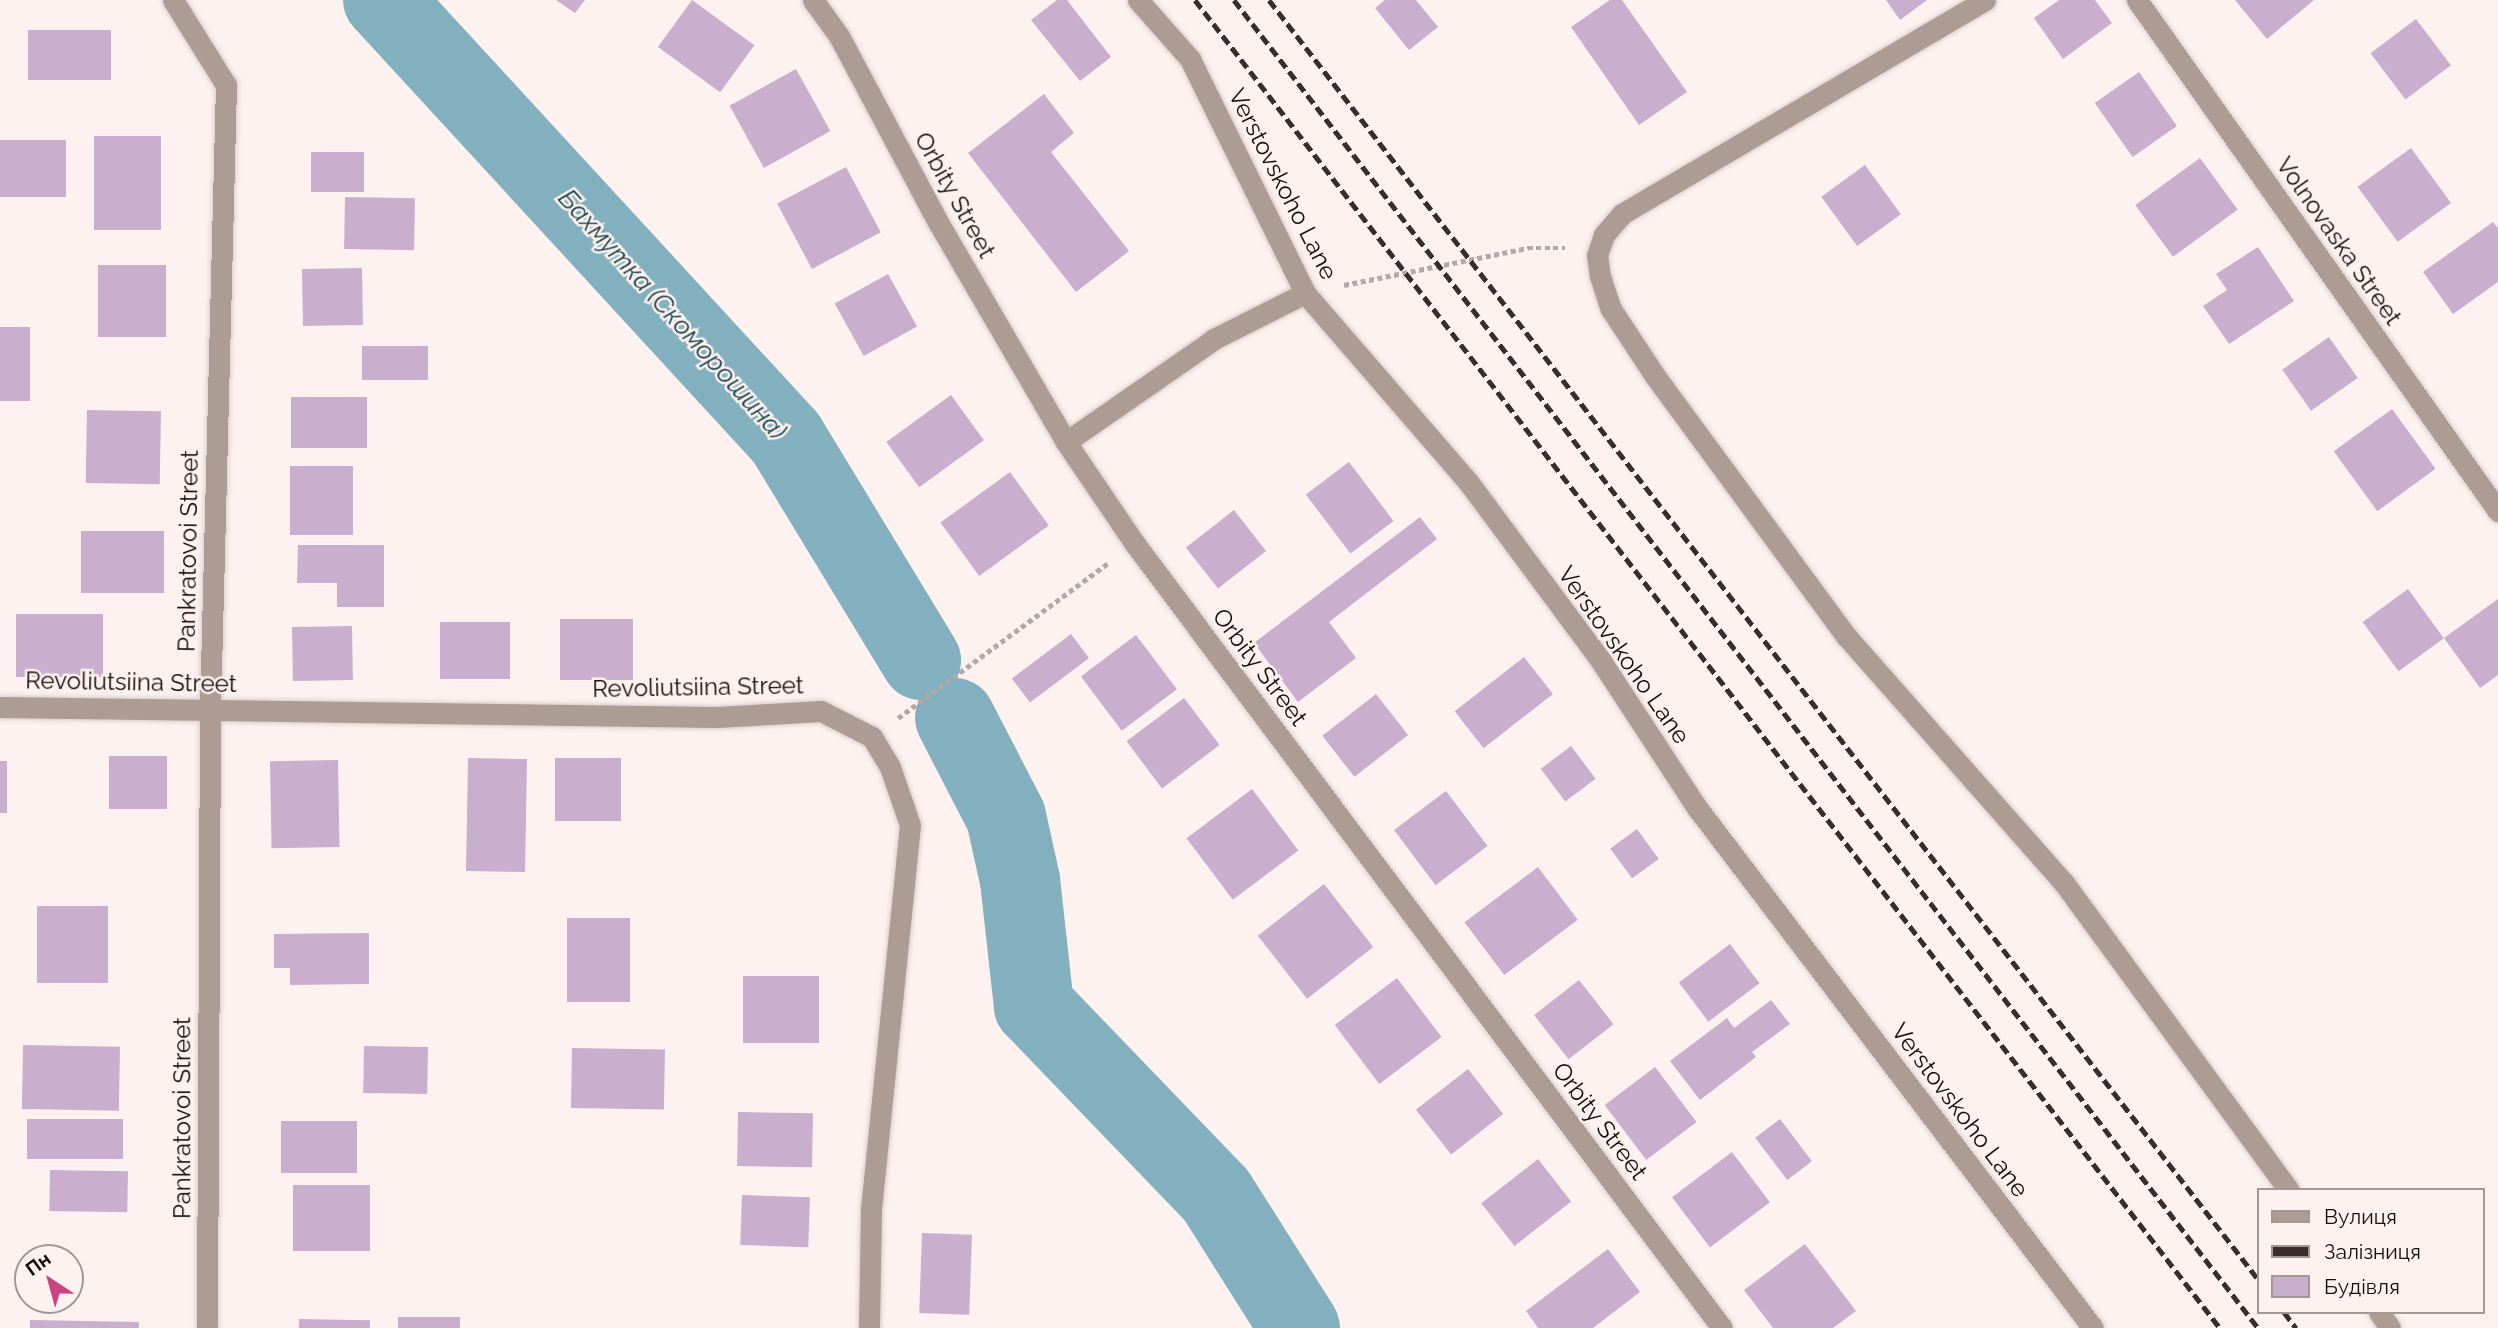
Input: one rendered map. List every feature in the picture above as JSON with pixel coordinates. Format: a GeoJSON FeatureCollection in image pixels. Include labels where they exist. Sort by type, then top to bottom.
{"type":"FeatureCollection","features":[{"type":"Feature","properties":{"kind":"street","name":"Pankratovoi Street"},"geometry":{"type":"LineString","coordinates":[[173,0],[226,85],[210,709],[207,1328]]}},
{"type":"Feature","properties":{"kind":"street","name":"Orbity Street"},"geometry":{"type":"LineString","coordinates":[[813,0],[839,36],[938,222],[1066,442],[1135,544],[1722,1328]]}},
{"type":"Feature","properties":{"kind":"street","name":"Verstovskoho Lane"},"geometry":{"type":"LineString","coordinates":[[1138,0],[1191,59],[1305,293],[1469,483],[1601,661],[1698,808],[2093,1328]]}},
{"type":"Feature","properties":{"kind":"street"},"geometry":{"type":"LineString","coordinates":[[1985,0],[1655,192],[1622,214],[1604,235],[1597,255],[1611,309],[1654,376],[1847,637],[2064,883],[2288,1188]]}},
{"type":"Feature","properties":{"kind":"street","name":"Volnovaska Street"},"geometry":{"type":"LineString","coordinates":[[2137,0],[2498,511]]}},
{"type":"Feature","properties":{"kind":"street"},"geometry":{"type":"LineString","coordinates":[[1066,442],[1214,339],[1305,293]]}},
{"type":"Feature","properties":{"kind":"street","name":"Revoliutsiina Street"},"geometry":{"type":"LineString","coordinates":[[0,707],[717,717],[821,711],[872,737]]}},
{"type":"Feature","properties":{"kind":"street"},"geometry":{"type":"LineString","coordinates":[[869,1328],[871,1211],[910,825],[890,767],[872,737]]}},
{"type":"Feature","properties":{"kind":"path"},"geometry":{"type":"LineString","coordinates":[[1305,293],[1528,248],[1558,247],[1597,255]]}},
{"type":"Feature","properties":{"kind":"path"},"geometry":{"type":"LineString","coordinates":[[872,737],[1135,544]]}},
{"type":"Feature","properties":{"kind":"building"},"geometry":{"type":"Polygon","coordinates":[[[556,0],[585,0],[575,13],[556,0]]]}},
{"type":"Feature","properties":{"kind":"building"},"geometry":{"type":"Polygon","coordinates":[[[692,0],[754,45],[720,92],[658,47],[692,0]]]}},
{"type":"Feature","properties":{"kind":"building"},"geometry":{"type":"Polygon","coordinates":[[[1057,0],[1067,0],[1111,57],[1080,81],[1031,20],[1057,0]]]}},
{"type":"Feature","properties":{"kind":"building"},"geometry":{"type":"Polygon","coordinates":[[[1385,0],[1416,0],[1438,27],[1409,50],[1375,8],[1385,0]]]}},
{"type":"Feature","properties":{"kind":"building"},"geometry":{"type":"Polygon","coordinates":[[[1610,0],[1622,0],[1687,92],[1639,125],[1571,27],[1610,0]]]}},
{"type":"Feature","properties":{"kind":"building"},"geometry":{"type":"Polygon","coordinates":[[[1886,0],[1927,0],[1900,20],[1886,0]]]}},
{"type":"Feature","properties":{"kind":"building"},"geometry":{"type":"Polygon","coordinates":[[[2059,0],[2095,0],[2112,23],[2063,59],[2034,18],[2059,0]]]}},
{"type":"Feature","properties":{"kind":"building"},"geometry":{"type":"Polygon","coordinates":[[[2235,0],[2314,0],[2267,39],[2235,0]]]}},
{"type":"Feature","properties":{"kind":"building"},"geometry":{"type":"Polygon","coordinates":[[[2416,19],[2451,65],[2405,100],[2370,53],[2416,19]]]}},
{"type":"Feature","properties":{"kind":"building"},"geometry":{"type":"Polygon","coordinates":[[[28,30],[111,30],[111,80],[28,80],[28,30]]]}},
{"type":"Feature","properties":{"kind":"building"},"geometry":{"type":"Polygon","coordinates":[[[796,69],[830,131],[764,168],[730,106],[796,69]]]}},
{"type":"Feature","properties":{"kind":"building"},"geometry":{"type":"Polygon","coordinates":[[[2139,72],[2177,126],[2133,157],[2095,103],[2139,72]]]}},
{"type":"Feature","properties":{"kind":"building"},"geometry":{"type":"Polygon","coordinates":[[[1044,94],[1074,133],[1051,152],[1129,251],[1076,292],[968,153],[1044,94]]]}},
{"type":"Feature","properties":{"kind":"building"},"geometry":{"type":"Polygon","coordinates":[[[94,136],[161,136],[161,230],[94,230],[94,136]]]}},
{"type":"Feature","properties":{"kind":"building"},"geometry":{"type":"Polygon","coordinates":[[[0,140],[66,140],[66,197],[0,197],[0,140]]]}},
{"type":"Feature","properties":{"kind":"building"},"geometry":{"type":"Polygon","coordinates":[[[2411,148],[2451,203],[2398,242],[2358,187],[2411,148]]]}},
{"type":"Feature","properties":{"kind":"building"},"geometry":{"type":"Polygon","coordinates":[[[311,152],[364,152],[364,192],[311,192],[311,152]]]}},
{"type":"Feature","properties":{"kind":"building"},"geometry":{"type":"Polygon","coordinates":[[[2200,158],[2238,210],[2173,257],[2135,205],[2200,158]]]}},
{"type":"Feature","properties":{"kind":"building"},"geometry":{"type":"Polygon","coordinates":[[[1865,165],[1901,214],[1857,246],[1821,197],[1865,165]]]}},
{"type":"Feature","properties":{"kind":"building"},"geometry":{"type":"Polygon","coordinates":[[[846,167],[881,232],[812,269],[777,204],[846,167]]]}},
{"type":"Feature","properties":{"kind":"building"},"geometry":{"type":"Polygon","coordinates":[[[345,197],[415,198],[414,250],[344,249],[345,197]]]}},
{"type":"Feature","properties":{"kind":"building"},"geometry":{"type":"Polygon","coordinates":[[[2493,222],[2498,228],[2498,282],[2453,314],[2423,272],[2493,222]]]}},
{"type":"Feature","properties":{"kind":"building"},"geometry":{"type":"Polygon","coordinates":[[[2258,247],[2294,301],[2229,344],[2203,306],[2227,290],[2216,274],[2258,247]]]}},
{"type":"Feature","properties":{"kind":"building"},"geometry":{"type":"Polygon","coordinates":[[[98,265],[166,265],[166,337],[98,337],[98,265]]]}},
{"type":"Feature","properties":{"kind":"building"},"geometry":{"type":"Polygon","coordinates":[[[362,268],[363,325],[303,326],[302,269],[362,268]]]}},
{"type":"Feature","properties":{"kind":"building"},"geometry":{"type":"Polygon","coordinates":[[[888,274],[917,326],[864,356],[835,304],[888,274]]]}},
{"type":"Feature","properties":{"kind":"building"},"geometry":{"type":"Polygon","coordinates":[[[0,327],[30,327],[30,401],[0,401],[0,327]]]}},
{"type":"Feature","properties":{"kind":"building"},"geometry":{"type":"Polygon","coordinates":[[[2329,337],[2358,378],[2311,411],[2282,370],[2329,337]]]}},
{"type":"Feature","properties":{"kind":"building"},"geometry":{"type":"Polygon","coordinates":[[[362,346],[428,346],[428,380],[362,380],[362,346]]]}},
{"type":"Feature","properties":{"kind":"building"},"geometry":{"type":"Polygon","coordinates":[[[951,395],[984,440],[919,487],[886,442],[951,395]]]}},
{"type":"Feature","properties":{"kind":"building"},"geometry":{"type":"Polygon","coordinates":[[[291,397],[367,397],[367,448],[291,448],[291,397]]]}},
{"type":"Feature","properties":{"kind":"building"},"geometry":{"type":"Polygon","coordinates":[[[2392,409],[2435,469],[2377,511],[2334,451],[2392,409]]]}},
{"type":"Feature","properties":{"kind":"building"},"geometry":{"type":"Polygon","coordinates":[[[87,410],[161,411],[160,484],[86,483],[87,410]]]}},
{"type":"Feature","properties":{"kind":"building"},"geometry":{"type":"Polygon","coordinates":[[[1349,462],[1394,521],[1350,554],[1306,494],[1349,462]]]}},
{"type":"Feature","properties":{"kind":"building"},"geometry":{"type":"Polygon","coordinates":[[[290,466],[353,466],[353,535],[290,535],[290,466]]]}},
{"type":"Feature","properties":{"kind":"building"},"geometry":{"type":"Polygon","coordinates":[[[1010,472],[1049,525],[979,576],[940,523],[1010,472]]]}},
{"type":"Feature","properties":{"kind":"building"},"geometry":{"type":"Polygon","coordinates":[[[1234,510],[1266,551],[1218,589],[1186,548],[1234,510]]]}},
{"type":"Feature","properties":{"kind":"building"},"geometry":{"type":"Polygon","coordinates":[[[1420,517],[1437,539],[1329,622],[1356,658],[1298,702],[1254,643],[1420,517]]]}},
{"type":"Feature","properties":{"kind":"building"},"geometry":{"type":"Polygon","coordinates":[[[81,531],[164,531],[164,593],[81,593],[81,531]]]}},
{"type":"Feature","properties":{"kind":"building"},"geometry":{"type":"Polygon","coordinates":[[[298,545],[384,545],[384,607],[337,607],[337,583],[297,583],[298,545]]]}},
{"type":"Feature","properties":{"kind":"building"},"geometry":{"type":"Polygon","coordinates":[[[2408,589],[2444,638],[2399,671],[2363,622],[2408,589]]]}},
{"type":"Feature","properties":{"kind":"building"},"geometry":{"type":"Polygon","coordinates":[[[2498,599],[2498,675],[2480,688],[2444,638],[2498,599]]]}},
{"type":"Feature","properties":{"kind":"building"},"geometry":{"type":"Polygon","coordinates":[[[16,614],[103,614],[103,677],[16,677],[16,614]]]}},
{"type":"Feature","properties":{"kind":"building"},"geometry":{"type":"Polygon","coordinates":[[[560,619],[633,619],[633,680],[560,680],[560,619]]]}},
{"type":"Feature","properties":{"kind":"building"},"geometry":{"type":"Polygon","coordinates":[[[440,622],[510,622],[510,679],[440,679],[440,622]]]}},
{"type":"Feature","properties":{"kind":"building"},"geometry":{"type":"Polygon","coordinates":[[[352,626],[353,680],[293,681],[292,627],[352,626]]]}},
{"type":"Feature","properties":{"kind":"building"},"geometry":{"type":"Polygon","coordinates":[[[1071,634],[1089,658],[1030,702],[1012,679],[1071,634]]]}},
{"type":"Feature","properties":{"kind":"building"},"geometry":{"type":"Polygon","coordinates":[[[1136,635],[1177,689],[1122,731],[1081,677],[1136,635]]]}},
{"type":"Feature","properties":{"kind":"building"},"geometry":{"type":"Polygon","coordinates":[[[1524,657],[1553,694],[1484,748],[1455,711],[1524,657]]]}},
{"type":"Feature","properties":{"kind":"building"},"geometry":{"type":"Polygon","coordinates":[[[1376,694],[1408,735],[1354,777],[1322,736],[1376,694]]]}},
{"type":"Feature","properties":{"kind":"building"},"geometry":{"type":"Polygon","coordinates":[[[1184,698],[1220,745],[1162,788],[1126,741],[1184,698]]]}},
{"type":"Feature","properties":{"kind":"building"},"geometry":{"type":"Polygon","coordinates":[[[1571,746],[1596,779],[1565,802],[1541,769],[1571,746]]]}},
{"type":"Feature","properties":{"kind":"building"},"geometry":{"type":"Polygon","coordinates":[[[109,756],[167,756],[167,809],[109,809],[109,756]]]}},
{"type":"Feature","properties":{"kind":"building"},"geometry":{"type":"Polygon","coordinates":[[[468,758],[527,759],[525,872],[466,871],[468,758]]]}},
{"type":"Feature","properties":{"kind":"building"},"geometry":{"type":"Polygon","coordinates":[[[555,758],[621,758],[621,821],[555,821],[555,758]]]}},
{"type":"Feature","properties":{"kind":"building"},"geometry":{"type":"Polygon","coordinates":[[[338,760],[340,847],[272,848],[270,761],[338,760]]]}},
{"type":"Feature","properties":{"kind":"building"},"geometry":{"type":"Polygon","coordinates":[[[0,761],[7,761],[7,813],[0,813],[0,761]]]}},
{"type":"Feature","properties":{"kind":"building"},"geometry":{"type":"Polygon","coordinates":[[[1252,789],[1298,850],[1233,900],[1187,838],[1252,789]]]}},
{"type":"Feature","properties":{"kind":"building"},"geometry":{"type":"Polygon","coordinates":[[[1446,791],[1488,846],[1436,885],[1394,830],[1446,791]]]}},
{"type":"Feature","properties":{"kind":"building"},"geometry":{"type":"Polygon","coordinates":[[[1637,829],[1659,859],[1632,878],[1610,848],[1637,829]]]}},
{"type":"Feature","properties":{"kind":"building"},"geometry":{"type":"Polygon","coordinates":[[[1538,867],[1578,920],[1504,975],[1465,922],[1538,867]]]}},
{"type":"Feature","properties":{"kind":"building"},"geometry":{"type":"Polygon","coordinates":[[[1324,884],[1373,947],[1307,999],[1258,936],[1324,884]]]}},
{"type":"Feature","properties":{"kind":"building"},"geometry":{"type":"Polygon","coordinates":[[[37,906],[108,906],[108,983],[37,983],[37,906]]]}},
{"type":"Feature","properties":{"kind":"building"},"geometry":{"type":"Polygon","coordinates":[[[567,918],[630,918],[630,1002],[567,1002],[567,918]]]}},
{"type":"Feature","properties":{"kind":"building"},"geometry":{"type":"Polygon","coordinates":[[[369,933],[369,984],[290,985],[290,968],[274,968],[274,934],[369,933]]]}},
{"type":"Feature","properties":{"kind":"building"},"geometry":{"type":"Polygon","coordinates":[[[1730,944],[1759,983],[1708,1022],[1679,983],[1730,944]]]}},
{"type":"Feature","properties":{"kind":"building"},"geometry":{"type":"Polygon","coordinates":[[[743,976],[819,976],[819,1043],[743,1043],[743,976]]]}},
{"type":"Feature","properties":{"kind":"building"},"geometry":{"type":"Polygon","coordinates":[[[1397,978],[1442,1037],[1379,1084],[1335,1025],[1397,978]]]}},
{"type":"Feature","properties":{"kind":"building"},"geometry":{"type":"Polygon","coordinates":[[[1579,980],[1613,1024],[1569,1059],[1534,1015],[1579,980]]]}},
{"type":"Feature","properties":{"kind":"building"},"geometry":{"type":"Polygon","coordinates":[[[1771,1000],[1790,1024],[1752,1052],[1756,1057],[1700,1100],[1670,1061],[1727,1018],[1734,1028],[1771,1000]]]}},
{"type":"Feature","properties":{"kind":"building"},"geometry":{"type":"Polygon","coordinates":[[[23,1045],[120,1047],[119,1111],[22,1109],[23,1045]]]}},
{"type":"Feature","properties":{"kind":"building"},"geometry":{"type":"Polygon","coordinates":[[[364,1046],[428,1047],[427,1094],[363,1093],[364,1046]]]}},
{"type":"Feature","properties":{"kind":"building"},"geometry":{"type":"Polygon","coordinates":[[[572,1048],[665,1050],[664,1110],[571,1108],[572,1048]]]}},
{"type":"Feature","properties":{"kind":"building"},"geometry":{"type":"Polygon","coordinates":[[[1655,1067],[1697,1122],[1646,1160],[1605,1105],[1655,1067]]]}},
{"type":"Feature","properties":{"kind":"building"},"geometry":{"type":"Polygon","coordinates":[[[1468,1069],[1503,1114],[1451,1155],[1416,1110],[1468,1069]]]}},
{"type":"Feature","properties":{"kind":"building"},"geometry":{"type":"Polygon","coordinates":[[[738,1112],[813,1113],[812,1167],[737,1166],[738,1112]]]}},
{"type":"Feature","properties":{"kind":"building"},"geometry":{"type":"Polygon","coordinates":[[[27,1119],[123,1119],[123,1159],[27,1159],[27,1119]]]}},
{"type":"Feature","properties":{"kind":"building"},"geometry":{"type":"Polygon","coordinates":[[[1780,1119],[1812,1161],[1787,1180],[1755,1138],[1780,1119]]]}},
{"type":"Feature","properties":{"kind":"building"},"geometry":{"type":"Polygon","coordinates":[[[281,1121],[357,1121],[357,1173],[281,1173],[281,1121]]]}},
{"type":"Feature","properties":{"kind":"building"},"geometry":{"type":"Polygon","coordinates":[[[1732,1152],[1770,1202],[1710,1247],[1672,1197],[1732,1152]]]}},
{"type":"Feature","properties":{"kind":"building"},"geometry":{"type":"Polygon","coordinates":[[[1538,1159],[1571,1202],[1515,1246],[1481,1203],[1538,1159]]]}},
{"type":"Feature","properties":{"kind":"building"},"geometry":{"type":"Polygon","coordinates":[[[50,1170],[128,1171],[127,1212],[49,1211],[50,1170]]]}},
{"type":"Feature","properties":{"kind":"building"},"geometry":{"type":"Polygon","coordinates":[[[293,1185],[370,1185],[370,1251],[293,1251],[293,1185]]]}},
{"type":"Feature","properties":{"kind":"building"},"geometry":{"type":"Polygon","coordinates":[[[742,1195],[810,1197],[808,1247],[740,1245],[742,1195]]]}},
{"type":"Feature","properties":{"kind":"building"},"geometry":{"type":"Polygon","coordinates":[[[922,1233],[972,1235],[969,1315],[919,1313],[922,1233]]]}},
{"type":"Feature","properties":{"kind":"building"},"geometry":{"type":"Polygon","coordinates":[[[1805,1244],[1856,1311],[1833,1328],[1773,1328],[1744,1290],[1805,1244]]]}},
{"type":"Feature","properties":{"kind":"building"},"geometry":{"type":"Polygon","coordinates":[[[1608,1249],[1640,1292],[1593,1328],[1538,1328],[1526,1311],[1608,1249]]]}},
{"type":"Feature","properties":{"kind":"building"},"geometry":{"type":"Polygon","coordinates":[[[398,1317],[460,1317],[460,1328],[398,1328],[398,1317]]]}},
{"type":"Feature","properties":{"kind":"building"},"geometry":{"type":"Polygon","coordinates":[[[299,1319],[370,1320],[370,1328],[299,1328],[299,1319]]]}},
{"type":"Feature","properties":{"kind":"building"},"geometry":{"type":"Polygon","coordinates":[[[30,1320],[139,1322],[139,1328],[30,1328],[30,1320]]]}},
{"type":"Feature","properties":{"kind":"waterway","name":"Бахмутка (Скоморошина)"},"geometry":{"type":"LineString","coordinates":[[383,0],[786,438],[921,660]]}},
{"type":"Feature","properties":{"kind":"waterway","name":"Бахмутка (Скоморошина)"},"geometry":{"type":"LineString","coordinates":[[955,718],[1006,817],[1020,880],[1034,1006],[1216,1195],[1300,1328]]}},
{"type":"Feature","properties":{"kind":"railway"},"geometry":{"type":"LineString","coordinates":[[1195,0],[2220,1328]]}},
{"type":"Feature","properties":{"kind":"railway"},"geometry":{"type":"LineString","coordinates":[[1234,0],[2258,1328]]}},
{"type":"Feature","properties":{"kind":"railway"},"geometry":{"type":"LineString","coordinates":[[1269,0],[2256,1276]]}},
{"type":"Feature","properties":{"kind":"railway"},"geometry":{"type":"LineString","coordinates":[[2286,1314],[2296,1328]]}}]}
